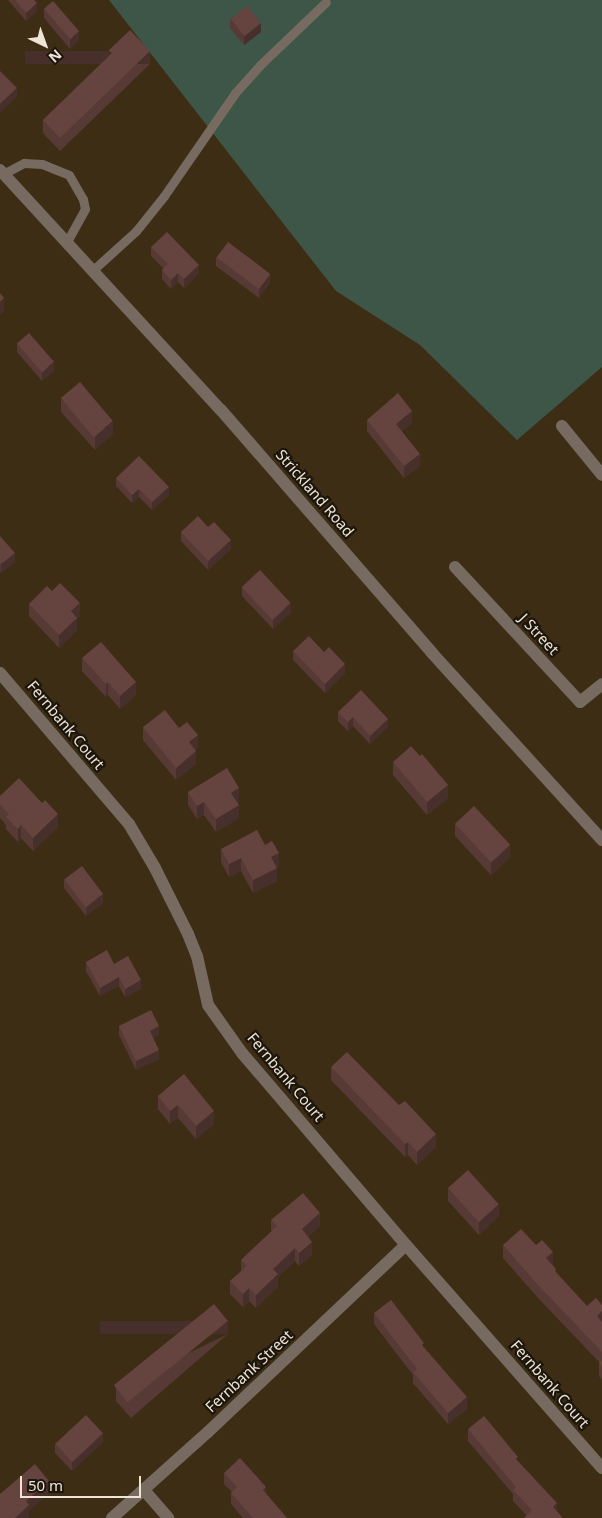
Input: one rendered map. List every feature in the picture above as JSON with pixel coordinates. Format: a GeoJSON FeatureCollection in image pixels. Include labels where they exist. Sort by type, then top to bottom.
{"type":"FeatureCollection","features":[{"type":"Feature","properties":{"kind":"street","name":"Strickland Road"},"geometry":{"type":"LineString","coordinates":[[2,172],[221,410],[432,654],[602,840]]}},
{"type":"Feature","properties":{"kind":"street"},"geometry":{"type":"LineString","coordinates":[[562,426],[602,475]]}},
{"type":"Feature","properties":{"kind":"street","name":"J Street"},"geometry":{"type":"LineString","coordinates":[[455,567],[580,702],[602,684]]}},
{"type":"Feature","properties":{"kind":"street","name":"Fernbank Court"},"geometry":{"type":"LineString","coordinates":[[0,673],[129,824],[155,868],[188,934],[197,956],[208,1004],[242,1053],[406,1245],[602,1468]]}},
{"type":"Feature","properties":{"kind":"street","name":"Fernbank Street"},"geometry":{"type":"LineString","coordinates":[[112,1518],[406,1245]]}},
{"type":"Feature","properties":{"kind":"street"},"geometry":{"type":"LineString","coordinates":[[144,1490],[168,1518]]}},
{"type":"Feature","properties":{"kind":"lane"},"geometry":{"type":"LineString","coordinates":[[93,270],[136,231],[164,196],[235,93],[260,65],[326,2]]}},
{"type":"Feature","properties":{"kind":"lane"},"geometry":{"type":"LineString","coordinates":[[2,172],[24,163],[42,164],[69,175],[83,199],[85,209],[67,242]]}},
{"type":"Feature","properties":{"kind":"green space"},"geometry":{"type":"Polygon","coordinates":[[[109,0],[602,0],[602,367],[517,440],[420,345],[336,291],[109,0]]]}},
{"type":"Feature","properties":{"kind":"building"},"geometry":{"type":"Polygon","coordinates":[[[15,0],[34,0],[37,3],[26,13],[15,0]]]}},
{"type":"Feature","properties":{"kind":"building"},"geometry":{"type":"Polygon","coordinates":[[[53,1],[79,31],[70,39],[44,9],[53,1]]]}},
{"type":"Feature","properties":{"kind":"building"},"geometry":{"type":"Polygon","coordinates":[[[247,6],[261,23],[245,36],[231,19],[247,6]]]}},
{"type":"Feature","properties":{"kind":"building"},"geometry":{"type":"Polygon","coordinates":[[[130,30],[150,51],[60,138],[43,120],[112,53],[109,50],[130,30]]]}},
{"type":"Feature","properties":{"kind":"building"},"geometry":{"type":"Polygon","coordinates":[[[0,71],[17,88],[0,104],[0,71]]]}},
{"type":"Feature","properties":{"kind":"building"},"geometry":{"type":"Polygon","coordinates":[[[167,232],[199,265],[184,279],[178,273],[171,280],[162,270],[168,264],[151,247],[167,232]]]}},
{"type":"Feature","properties":{"kind":"building"},"geometry":{"type":"Polygon","coordinates":[[[228,242],[270,274],[259,289],[217,257],[228,242]]]}},
{"type":"Feature","properties":{"kind":"building"},"geometry":{"type":"Polygon","coordinates":[[[0,293],[4,298],[0,302],[0,293]]]}},
{"type":"Feature","properties":{"kind":"building"},"geometry":{"type":"Polygon","coordinates":[[[29,333],[54,362],[42,372],[17,343],[29,333]]]}},
{"type":"Feature","properties":{"kind":"building"},"geometry":{"type":"Polygon","coordinates":[[[80,382],[113,421],[94,437],[61,398],[80,382]]]}},
{"type":"Feature","properties":{"kind":"building"},"geometry":{"type":"Polygon","coordinates":[[[398,393],[412,411],[396,424],[420,454],[404,466],[367,420],[398,393]]]}},
{"type":"Feature","properties":{"kind":"building"},"geometry":{"type":"Polygon","coordinates":[[[139,456],[169,487],[152,502],[139,489],[132,495],[116,478],[139,456]]]}},
{"type":"Feature","properties":{"kind":"building"},"geometry":{"type":"Polygon","coordinates":[[[198,516],[208,527],[214,522],[231,540],[208,561],[181,532],[198,516]]]}},
{"type":"Feature","properties":{"kind":"building"},"geometry":{"type":"Polygon","coordinates":[[[0,536],[15,553],[1,564],[0,562],[0,536]]]}},
{"type":"Feature","properties":{"kind":"building"},"geometry":{"type":"Polygon","coordinates":[[[260,570],[291,603],[272,620],[242,587],[260,570]]]}},
{"type":"Feature","properties":{"kind":"building"},"geometry":{"type":"Polygon","coordinates":[[[60,583],[80,603],[71,611],[77,618],[59,635],[29,604],[47,586],[52,591],[60,583]]]}},
{"type":"Feature","properties":{"kind":"building"},"geometry":{"type":"Polygon","coordinates":[[[309,636],[324,652],[329,647],[345,664],[325,684],[293,651],[309,636]]]}},
{"type":"Feature","properties":{"kind":"building"},"geometry":{"type":"Polygon","coordinates":[[[101,642],[136,682],[120,696],[82,658],[101,642]]]}},
{"type":"Feature","properties":{"kind":"building"},"geometry":{"type":"Polygon","coordinates":[[[361,690],[388,719],[370,736],[353,717],[348,722],[338,712],[361,690]]]}},
{"type":"Feature","properties":{"kind":"building"},"geometry":{"type":"Polygon","coordinates":[[[165,710],[179,728],[187,722],[198,735],[189,742],[196,751],[176,768],[143,727],[165,710]]]}},
{"type":"Feature","properties":{"kind":"building"},"geometry":{"type":"Polygon","coordinates":[[[411,746],[420,756],[422,754],[448,785],[427,802],[393,762],[411,746]]]}},
{"type":"Feature","properties":{"kind":"building"},"geometry":{"type":"Polygon","coordinates":[[[227,768],[239,788],[231,793],[239,805],[216,819],[204,802],[197,806],[188,792],[227,768]]]}},
{"type":"Feature","properties":{"kind":"building"},"geometry":{"type":"Polygon","coordinates":[[[19,778],[42,803],[45,800],[58,814],[33,838],[21,825],[18,829],[6,817],[9,814],[0,805],[0,796],[19,778]]]}},
{"type":"Feature","properties":{"kind":"building"},"geometry":{"type":"Polygon","coordinates":[[[474,806],[510,845],[491,862],[455,824],[474,806]]]}},
{"type":"Feature","properties":{"kind":"building"},"geometry":{"type":"Polygon","coordinates":[[[257,830],[265,845],[272,841],[279,853],[271,857],[277,868],[253,880],[241,858],[229,864],[221,849],[257,830]]]}},
{"type":"Feature","properties":{"kind":"building"},"geometry":{"type":"Polygon","coordinates":[[[82,866],[103,894],[85,907],[64,879],[82,866]]]}},
{"type":"Feature","properties":{"kind":"building"},"geometry":{"type":"Polygon","coordinates":[[[107,950],[114,964],[128,956],[141,980],[125,989],[119,977],[100,988],[86,962],[107,950]]]}},
{"type":"Feature","properties":{"kind":"building"},"geometry":{"type":"Polygon","coordinates":[[[151,1010],[159,1026],[150,1031],[159,1050],[136,1061],[119,1026],[151,1010]]]}},
{"type":"Feature","properties":{"kind":"building"},"geometry":{"type":"Polygon","coordinates":[[[347,1052],[399,1105],[405,1101],[436,1134],[417,1152],[408,1142],[405,1144],[331,1067],[347,1052]]]}},
{"type":"Feature","properties":{"kind":"building"},"geometry":{"type":"Polygon","coordinates":[[[184,1074],[214,1111],[196,1126],[178,1105],[170,1111],[158,1096],[184,1074]]]}},
{"type":"Feature","properties":{"kind":"building"},"geometry":{"type":"Polygon","coordinates":[[[468,1170],[499,1204],[479,1222],[448,1188],[468,1170]]]}},
{"type":"Feature","properties":{"kind":"building"},"geometry":{"type":"Polygon","coordinates":[[[303,1193],[320,1213],[302,1229],[312,1242],[299,1253],[295,1248],[273,1269],[278,1274],[256,1295],[249,1288],[243,1294],[230,1281],[247,1266],[241,1260],[277,1226],[271,1220],[303,1193]]]}},
{"type":"Feature","properties":{"kind":"building"},"geometry":{"type":"Polygon","coordinates":[[[521,1229],[536,1245],[542,1240],[553,1252],[546,1258],[556,1269],[555,1271],[587,1306],[596,1298],[602,1305],[602,1311],[597,1316],[602,1322],[602,1352],[503,1245],[521,1229]]]}},
{"type":"Feature","properties":{"kind":"building"},"geometry":{"type":"Polygon","coordinates":[[[391,1300],[424,1343],[422,1345],[467,1397],[448,1413],[413,1372],[417,1369],[374,1313],[391,1300]]]}},
{"type":"Feature","properties":{"kind":"building"},"geometry":{"type":"Polygon","coordinates":[[[214,1304],[228,1321],[128,1402],[114,1385],[214,1304]]]}},
{"type":"Feature","properties":{"kind":"building"},"geometry":{"type":"Polygon","coordinates":[[[86,1415],[103,1433],[72,1462],[55,1444],[86,1415]]]}},
{"type":"Feature","properties":{"kind":"building"},"geometry":{"type":"Polygon","coordinates":[[[484,1416],[518,1457],[516,1459],[557,1503],[553,1507],[561,1518],[524,1518],[532,1510],[513,1490],[516,1487],[468,1429],[484,1416]]]}},
{"type":"Feature","properties":{"kind":"building"},"geometry":{"type":"Polygon","coordinates":[[[240,1458],[266,1487],[263,1490],[287,1518],[253,1518],[231,1493],[237,1487],[224,1473],[240,1458]]]}},
{"type":"Feature","properties":{"kind":"building"},"geometry":{"type":"Polygon","coordinates":[[[35,1464],[49,1481],[26,1501],[29,1505],[15,1518],[0,1518],[0,1494],[35,1464]]]}}]}
